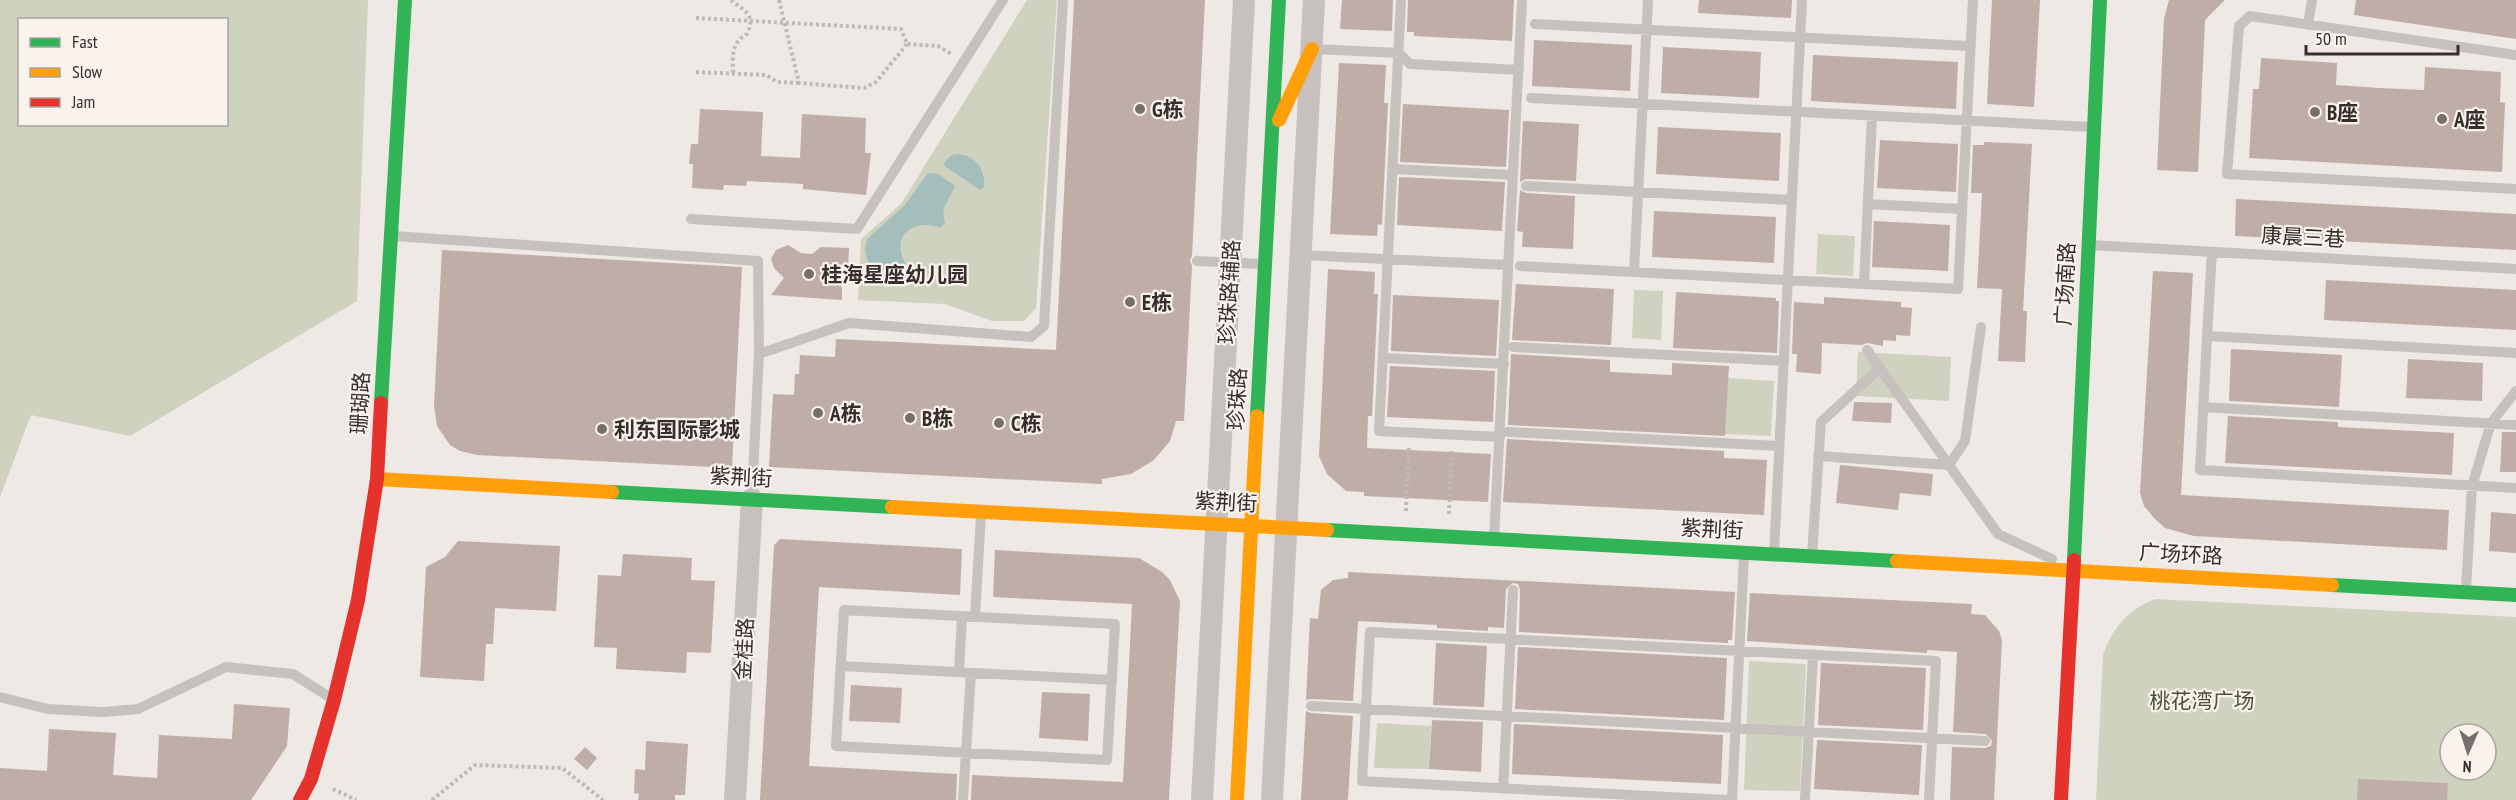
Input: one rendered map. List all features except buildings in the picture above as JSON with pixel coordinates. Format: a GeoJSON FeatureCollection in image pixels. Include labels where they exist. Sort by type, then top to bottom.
{"type":"FeatureCollection","features":[{"type":"Feature","properties":{"kind":"street","name":"珊瑚路"},"geometry":{"type":"LineString","coordinates":[[300,800],[311,778],[334,700],[358,600],[377,479],[405,0]]}},
{"type":"Feature","properties":{"kind":"street","name":"珍珠路辅路"},"geometry":{"type":"LineString","coordinates":[[1202,800],[1245,0]]}},
{"type":"Feature","properties":{"kind":"street","name":"珍珠路"},"geometry":{"type":"LineString","coordinates":[[1237,800],[1279,0]]}},
{"type":"Feature","properties":{"kind":"street"},"geometry":{"type":"LineString","coordinates":[[1272,800],[1314,0]]}},
{"type":"Feature","properties":{"kind":"street","name":"广场南路"},"geometry":{"type":"LineString","coordinates":[[2074,569],[2100,0]]}},
{"type":"Feature","properties":{"kind":"street"},"geometry":{"type":"LineString","coordinates":[[1272,134],[1312,49]]}},
{"type":"Feature","properties":{"kind":"street","name":"紫荆街"},"geometry":{"type":"LineString","coordinates":[[377,479],[2074,569]]}},
{"type":"Feature","properties":{"kind":"street","name":"金桂路"},"geometry":{"type":"LineString","coordinates":[[735,800],[752,499]]}},
{"type":"Feature","properties":{"kind":"street"},"geometry":{"type":"LineString","coordinates":[[2061,800],[2074,569]]}},
{"type":"Feature","properties":{"kind":"street","name":"广场环路"},"geometry":{"type":"LineString","coordinates":[[2074,569],[2516,595]]}},
{"type":"Feature","properties":{"kind":"lane"},"geometry":{"type":"LineString","coordinates":[[691,219],[857,229],[1003,0]]}},
{"type":"Feature","properties":{"kind":"lane"},"geometry":{"type":"LineString","coordinates":[[759,354],[849,323],[1031,337],[1044,327],[1063,0]]}},
{"type":"Feature","properties":{"kind":"lane"},"geometry":{"type":"LineString","coordinates":[[1401,0],[1379,431],[1779,446]]}},
{"type":"Feature","properties":{"kind":"lane"},"geometry":{"type":"LineString","coordinates":[[1494,538],[1504,435],[1503,364],[1514,266],[1513,175],[1522,0]]}},
{"type":"Feature","properties":{"kind":"lane"},"geometry":{"type":"LineString","coordinates":[[1634,272],[1648,0]]}},
{"type":"Feature","properties":{"kind":"lane"},"geometry":{"type":"LineString","coordinates":[[1774,553],[1802,0]]}},
{"type":"Feature","properties":{"kind":"lane"},"geometry":{"type":"LineString","coordinates":[[1301,255],[1958,289],[1973,0]]}},
{"type":"Feature","properties":{"kind":"lane"},"geometry":{"type":"LineString","coordinates":[[2308,24],[2312,0]]}},
{"type":"Feature","properties":{"kind":"lane"},"geometry":{"type":"LineString","coordinates":[[2516,55],[2250,16],[2239,26],[2227,174],[2516,189]]}},
{"type":"Feature","properties":{"kind":"lane"},"geometry":{"type":"LineString","coordinates":[[1535,24],[1970,46]]}},
{"type":"Feature","properties":{"kind":"lane"},"geometry":{"type":"LineString","coordinates":[[1312,49],[1399,53],[1410,64],[1519,70]]}},
{"type":"Feature","properties":{"kind":"lane"},"geometry":{"type":"LineString","coordinates":[[1531,98],[2094,127]]}},
{"type":"Feature","properties":{"kind":"lane"},"geometry":{"type":"LineString","coordinates":[[1864,284],[1872,116]]}},
{"type":"Feature","properties":{"kind":"lane"},"geometry":{"type":"LineString","coordinates":[[1393,169],[1513,175]]}},
{"type":"Feature","properties":{"kind":"lane"},"geometry":{"type":"LineString","coordinates":[[1526,186],[1792,200]]}},
{"type":"Feature","properties":{"kind":"lane"},"geometry":{"type":"LineString","coordinates":[[1868,204],[1962,209]]}},
{"type":"Feature","properties":{"kind":"lane"},"geometry":{"type":"LineString","coordinates":[[391,236],[758,261],[759,354],[752,499]]}},
{"type":"Feature","properties":{"kind":"lane","name":"康晨三巷"},"geometry":{"type":"LineString","coordinates":[[2088,245],[2516,269]]}},
{"type":"Feature","properties":{"kind":"lane"},"geometry":{"type":"LineString","coordinates":[[2212,252],[2200,470],[2516,488]]}},
{"type":"Feature","properties":{"kind":"lane"},"geometry":{"type":"LineString","coordinates":[[1197,261],[1265,264]]}},
{"type":"Feature","properties":{"kind":"lane"},"geometry":{"type":"LineString","coordinates":[[1949,465],[1965,441],[1981,327]]}},
{"type":"Feature","properties":{"kind":"lane"},"geometry":{"type":"LineString","coordinates":[[2207,336],[2516,353]]}},
{"type":"Feature","properties":{"kind":"lane"},"geometry":{"type":"LineString","coordinates":[[1513,347],[1784,361]]}},
{"type":"Feature","properties":{"kind":"lane"},"geometry":{"type":"LineString","coordinates":[[1867,350],[1998,534],[2074,569]]}},
{"type":"Feature","properties":{"kind":"lane"},"geometry":{"type":"LineString","coordinates":[[1383,358],[1503,364]]}},
{"type":"Feature","properties":{"kind":"lane"},"geometry":{"type":"LineString","coordinates":[[1812,555],[1821,422],[1880,368]]}},
{"type":"Feature","properties":{"kind":"lane"},"geometry":{"type":"LineString","coordinates":[[2466,592],[2472,486],[2491,423],[2516,391]]}},
{"type":"Feature","properties":{"kind":"lane"},"geometry":{"type":"LineString","coordinates":[[2203,407],[2516,424]]}},
{"type":"Feature","properties":{"kind":"lane"},"geometry":{"type":"LineString","coordinates":[[1818,456],[1949,465]]}},
{"type":"Feature","properties":{"kind":"lane"},"geometry":{"type":"LineString","coordinates":[[975,616],[981,511]]}},
{"type":"Feature","properties":{"kind":"lane"},"geometry":{"type":"LineString","coordinates":[[1732,800],[1744,552]]}},
{"type":"Feature","properties":{"kind":"lane"},"geometry":{"type":"LineString","coordinates":[[1505,792],[1506,716],[1513,590]]}},
{"type":"Feature","properties":{"kind":"lane"},"geometry":{"type":"LineString","coordinates":[[844,610],[962,616],[1114,624],[1107,760],[836,746],[844,610]]}},
{"type":"Feature","properties":{"kind":"lane"},"geometry":{"type":"LineString","coordinates":[[959,672],[962,616]]}},
{"type":"Feature","properties":{"kind":"lane"},"geometry":{"type":"LineString","coordinates":[[1726,800],[1505,792],[1362,781],[1370,632],[1936,661],[1929,800]]}},
{"type":"Feature","properties":{"kind":"lane"},"geometry":{"type":"LineString","coordinates":[[1805,800],[1813,655]]}},
{"type":"Feature","properties":{"kind":"lane"},"geometry":{"type":"LineString","coordinates":[[841,666],[1112,680]]}},
{"type":"Feature","properties":{"kind":"lane"},"geometry":{"type":"LineString","coordinates":[[0,697],[48,709],[103,712],[138,709],[226,667],[293,674],[334,700]]}},
{"type":"Feature","properties":{"kind":"lane"},"geometry":{"type":"LineString","coordinates":[[963,800],[971,673]]}},
{"type":"Feature","properties":{"kind":"lane"},"geometry":{"type":"LineString","coordinates":[[1311,706],[1985,741]]}},
{"type":"Feature","properties":{"kind":"path"},"geometry":{"type":"LineString","coordinates":[[731,0],[746,10],[750,21],[747,34],[735,42],[733,74]]}},
{"type":"Feature","properties":{"kind":"path"},"geometry":{"type":"LineString","coordinates":[[779,0],[799,83]]}},
{"type":"Feature","properties":{"kind":"path"},"geometry":{"type":"LineString","coordinates":[[696,18],[901,29],[907,44]]}},
{"type":"Feature","properties":{"kind":"path"},"geometry":{"type":"LineString","coordinates":[[907,44],[938,46],[964,61]]}},
{"type":"Feature","properties":{"kind":"path"},"geometry":{"type":"LineString","coordinates":[[696,72],[766,75],[777,82],[864,88],[876,82],[907,44]]}},
{"type":"Feature","properties":{"kind":"path"},"geometry":{"type":"LineString","coordinates":[[1404,533],[1410,433]]}},
{"type":"Feature","properties":{"kind":"path"},"geometry":{"type":"LineString","coordinates":[[1448,536],[1453,435]]}},
{"type":"Feature","properties":{"kind":"path"},"geometry":{"type":"LineString","coordinates":[[432,800],[476,765],[562,768],[603,800]]}},
{"type":"Feature","properties":{"kind":"green space"},"geometry":{"type":"Polygon","coordinates":[[[0,0],[368,0],[357,301],[130,436],[31,415],[0,497],[0,0]]]}},
{"type":"Feature","properties":{"kind":"green space"},"geometry":{"type":"Polygon","coordinates":[[[1027,0],[1057,0],[1036,308],[1024,321],[992,321],[945,304],[858,300],[861,239],[901,204],[1027,0]]]}},
{"type":"Feature","properties":{"kind":"green space"},"geometry":{"type":"Polygon","coordinates":[[[1818,234],[1855,236],[1853,276],[1816,274],[1818,234]]]}},
{"type":"Feature","properties":{"kind":"green space"},"geometry":{"type":"Polygon","coordinates":[[[1634,290],[1663,291],[1661,340],[1632,338],[1634,290]]]}},
{"type":"Feature","properties":{"kind":"green space"},"geometry":{"type":"Polygon","coordinates":[[[1858,352],[1951,357],[1949,401],[1856,396],[1858,352]]]}},
{"type":"Feature","properties":{"kind":"green space"},"geometry":{"type":"Polygon","coordinates":[[[1728,378],[1774,381],[1771,436],[1725,434],[1728,378]]]}},
{"type":"Feature","properties":{"kind":"green space","name":"桃花湾广场"},"geometry":{"type":"Polygon","coordinates":[[[2155,599],[2516,617],[2516,800],[2096,800],[2103,655],[2116,628],[2136,609],[2155,599]]]}},
{"type":"Feature","properties":{"kind":"green space"},"geometry":{"type":"Polygon","coordinates":[[[1749,661],[1806,664],[1800,791],[1744,790],[1749,661]]]}},
{"type":"Feature","properties":{"kind":"green space"},"geometry":{"type":"Polygon","coordinates":[[[1377,723],[1431,726],[1429,769],[1374,768],[1377,723]]]}},
{"type":"Feature","properties":{"kind":"water"},"geometry":{"type":"Polygon","coordinates":[[[956,154],[968,157],[978,164],[983,174],[984,187],[980,190],[943,165],[950,156],[956,154]]]}},
{"type":"Feature","properties":{"kind":"water"},"geometry":{"type":"Polygon","coordinates":[[[928,173],[938,174],[955,186],[943,210],[945,223],[941,228],[930,225],[912,228],[902,239],[900,247],[907,266],[895,272],[877,269],[868,262],[865,251],[867,239],[904,206],[928,173]]]}},
{"type":"Feature","properties":{"kind":"traffic: fast"},"geometry":{"type":"LineString","coordinates":[[381,403],[405,0]]}},
{"type":"Feature","properties":{"kind":"traffic: fast"},"geometry":{"type":"LineString","coordinates":[[1257,416],[1279,0]]}},
{"type":"Feature","properties":{"kind":"traffic: fast"},"geometry":{"type":"LineString","coordinates":[[2074,560],[2100,0]]}},
{"type":"Feature","properties":{"kind":"traffic: fast"},"geometry":{"type":"LineString","coordinates":[[612,492],[892,507]]}},
{"type":"Feature","properties":{"kind":"traffic: fast"},"geometry":{"type":"LineString","coordinates":[[1327,530],[1897,561]]}},
{"type":"Feature","properties":{"kind":"traffic: fast"},"geometry":{"type":"LineString","coordinates":[[2332,585],[2516,595]]}},
{"type":"Feature","properties":{"kind":"traffic: slow"},"geometry":{"type":"LineString","coordinates":[[1279,120],[1312,49]]}},
{"type":"Feature","properties":{"kind":"traffic: slow"},"geometry":{"type":"LineString","coordinates":[[1237,800],[1257,416]]}},
{"type":"Feature","properties":{"kind":"traffic: slow"},"geometry":{"type":"LineString","coordinates":[[377,479],[612,492]]}},
{"type":"Feature","properties":{"kind":"traffic: slow"},"geometry":{"type":"LineString","coordinates":[[892,507],[1327,530]]}},
{"type":"Feature","properties":{"kind":"traffic: slow"},"geometry":{"type":"LineString","coordinates":[[1897,561],[2332,585]]}},
{"type":"Feature","properties":{"kind":"traffic: jam"},"geometry":{"type":"LineString","coordinates":[[300,800],[311,779],[334,700],[358,600],[377,479],[381,403]]}},
{"type":"Feature","properties":{"kind":"traffic: jam"},"geometry":{"type":"LineString","coordinates":[[2061,800],[2074,560]]}},
{"type":"Feature","properties":{"kind":"place","name":"G栋"},"geometry":{"type":"Point","coordinates":[1140,109]}},
{"type":"Feature","properties":{"kind":"place","name":"B座"},"geometry":{"type":"Point","coordinates":[2315,112]}},
{"type":"Feature","properties":{"kind":"place","name":"A座"},"geometry":{"type":"Point","coordinates":[2442,119]}},
{"type":"Feature","properties":{"kind":"place","name":"桂海星座幼儿园"},"geometry":{"type":"Point","coordinates":[809,274]}},
{"type":"Feature","properties":{"kind":"place","name":"E栋"},"geometry":{"type":"Point","coordinates":[1130,302]}},
{"type":"Feature","properties":{"kind":"place","name":"A栋"},"geometry":{"type":"Point","coordinates":[818,413]}},
{"type":"Feature","properties":{"kind":"place","name":"B栋"},"geometry":{"type":"Point","coordinates":[910,418]}},
{"type":"Feature","properties":{"kind":"place","name":"C栋"},"geometry":{"type":"Point","coordinates":[999,423]}},
{"type":"Feature","properties":{"kind":"place","name":"利东国际影城"},"geometry":{"type":"Point","coordinates":[602,429]}}]}
